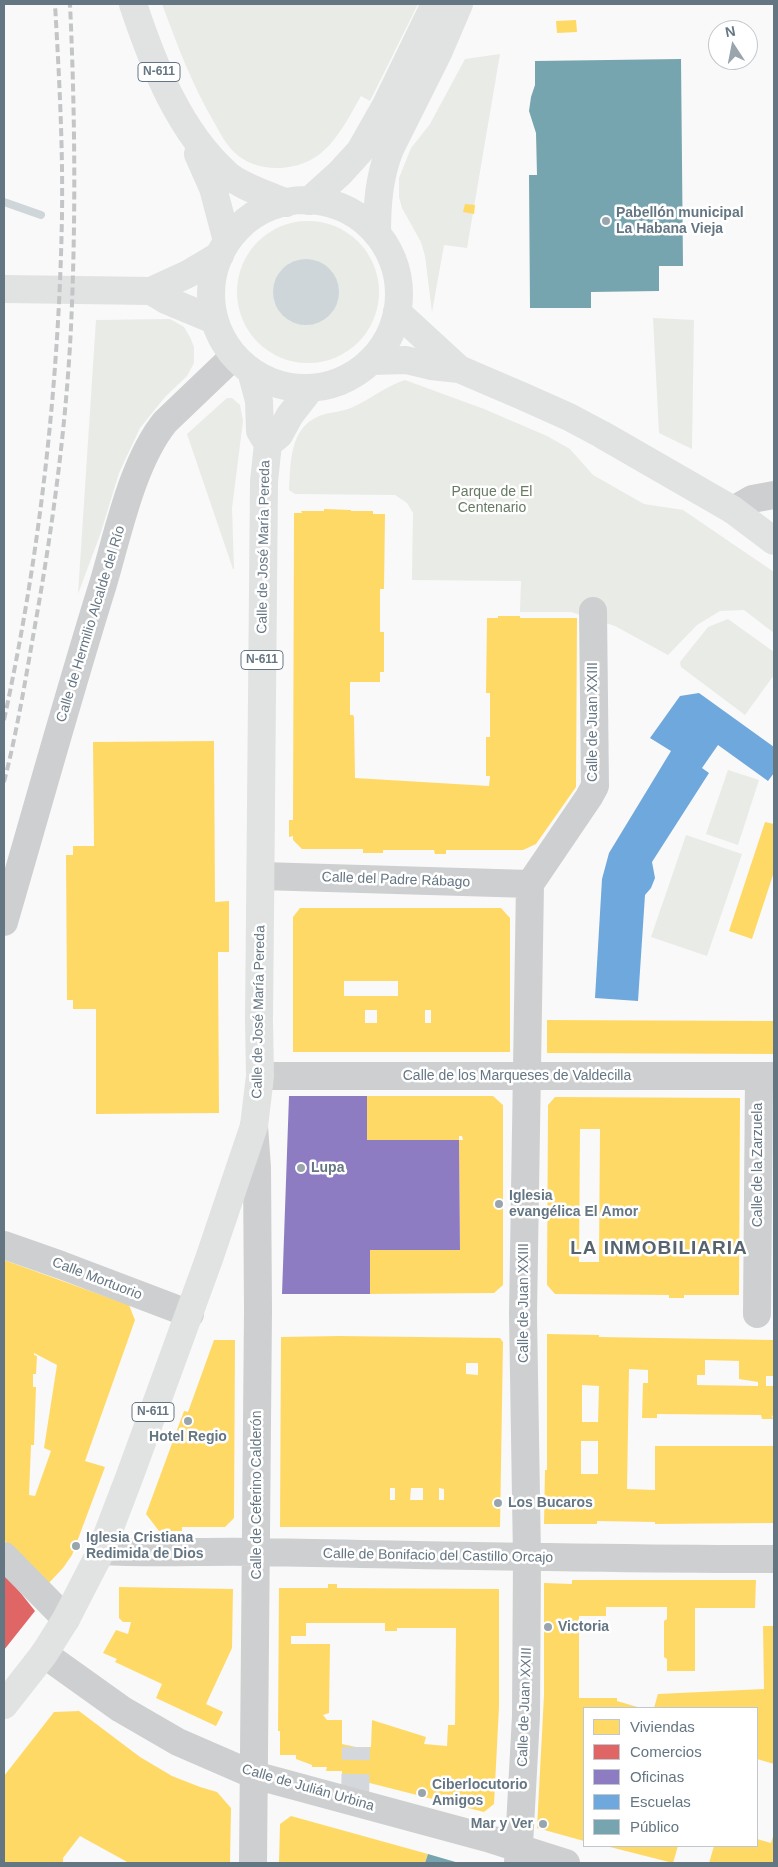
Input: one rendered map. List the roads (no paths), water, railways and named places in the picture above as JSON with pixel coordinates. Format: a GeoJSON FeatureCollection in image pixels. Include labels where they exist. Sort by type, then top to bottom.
{"type":"FeatureCollection","features":[{"type":"Feature","properties":{"kind":"main road","name":"N-611"},"geometry":{"type":"LineString","coordinates":[[133,4],[164,82],[193,138],[201,161],[214,188],[224,248]]}},
{"type":"Feature","properties":{"kind":"main road"},"geometry":{"type":"LineString","coordinates":[[298,202],[340,174],[360,151],[385,107],[435,4]]}},
{"type":"Feature","properties":{"kind":"main road"},"geometry":{"type":"LineString","coordinates":[[377,234],[377,208],[383,167],[390,149],[448,33],[459,4]]}},
{"type":"Feature","properties":{"kind":"main road","name":"N-611"},"geometry":{"type":"LineString","coordinates":[[193,138],[228,175],[298,202]]}},
{"type":"Feature","properties":{"kind":"main road","name":"N-611"},"geometry":{"type":"LineString","coordinates":[[298,202],[322,202],[347,210],[377,234],[391,257],[396,270],[399,298],[397,312],[388,338],[371,361],[343,380],[311,388],[286,386],[262,378],[242,364],[222,339],[214,320],[211,292],[213,273],[224,248],[241,226],[257,214],[276,205],[298,202]]}},
{"type":"Feature","properties":{"kind":"main road"},"geometry":{"type":"LineString","coordinates":[[4,289],[151,291],[188,274],[224,248]]}},
{"type":"Feature","properties":{"kind":"main road"},"geometry":{"type":"LineString","coordinates":[[151,291],[166,300],[214,320]]}},
{"type":"Feature","properties":{"kind":"main road"},"geometry":{"type":"LineString","coordinates":[[397,312],[459,369]]}},
{"type":"Feature","properties":{"kind":"main road"},"geometry":{"type":"LineString","coordinates":[[371,361],[406,360],[431,366],[459,369],[569,417],[733,510],[774,541]]}},
{"type":"Feature","properties":{"kind":"main road","name":"Calle de José María Pereda"},"geometry":{"type":"LineString","coordinates":[[4,1706],[44,1654],[66,1619],[101,1551],[190,1314],[254,1126],[260,1076],[264,481],[268,444],[260,431],[258,401],[242,364]]}},
{"type":"Feature","properties":{"kind":"main road","name":"Calle de José María Pereda"},"geometry":{"type":"LineString","coordinates":[[268,444],[279,435],[290,415],[311,388]]}},
{"type":"Feature","properties":{"kind":"street","name":"Calle de Hermilio Alcalde del Río"},"geometry":{"type":"LineString","coordinates":[[4,922],[83,648],[138,469],[155,434],[165,422],[242,364]]}},
{"type":"Feature","properties":{"kind":"street"},"geometry":{"type":"LineString","coordinates":[[733,510],[752,499],[774,495]]}},
{"type":"Feature","properties":{"kind":"street","name":"Calle de Juan XXIII"},"geometry":{"type":"LineString","coordinates":[[518,1856],[526,1716],[527,1558],[523,1314],[530,884],[595,786],[593,611]]}},
{"type":"Feature","properties":{"kind":"street","name":"Calle del Padre Rábago"},"geometry":{"type":"LineString","coordinates":[[261,876],[530,884]]}},
{"type":"Feature","properties":{"kind":"street","name":"Calle de los Marqueses de Valdecilla"},"geometry":{"type":"LineString","coordinates":[[260,1076],[766,1076]]}},
{"type":"Feature","properties":{"kind":"street","name":"Calle de la Zarzuela"},"geometry":{"type":"LineString","coordinates":[[757,1314],[766,1076]]}},
{"type":"Feature","properties":{"kind":"street","name":"Calle de Ceferino Calderón"},"geometry":{"type":"LineString","coordinates":[[253,1863],[257,1552],[258,1200],[254,1126]]}},
{"type":"Feature","properties":{"kind":"street","name":"Calle Mortuorio"},"geometry":{"type":"LineString","coordinates":[[4,1245],[190,1314]]}},
{"type":"Feature","properties":{"kind":"street","name":"Calle de Bonifacio del Castillo Orcajo"},"geometry":{"type":"LineString","coordinates":[[101,1551],[132,1553],[257,1552],[527,1558],[774,1559]]}},
{"type":"Feature","properties":{"kind":"street"},"geometry":{"type":"LineString","coordinates":[[4,1556],[66,1619]]}},
{"type":"Feature","properties":{"kind":"street","name":"Calle de Julián Urbina"},"geometry":{"type":"LineString","coordinates":[[44,1654],[121,1709],[178,1742],[254,1775],[487,1838],[518,1856],[566,1863]]}},
{"type":"Feature","properties":{"kind":"waterway"},"geometry":{"type":"LineString","coordinates":[[4,202],[41,215]]}},
{"type":"Feature","properties":{"kind":"tunnel"},"geometry":{"type":"LineString","coordinates":[[355,1802],[356,1747]]}},
{"type":"Feature","properties":{"kind":"railway"},"geometry":{"type":"LineString","coordinates":[[4,720],[17,658],[37,532],[52,405],[57,342],[62,188],[55,4]]}},
{"type":"Feature","properties":{"kind":"railway"},"geometry":{"type":"LineString","coordinates":[[4,782],[13,744],[41,593],[66,403],[73,287],[74,206],[74,125],[70,4]]}},
{"type":"Feature","properties":{"kind":"place","name":"Pabellón municipal La Habana Vieja"},"geometry":{"type":"Point","coordinates":[606,221]}},
{"type":"Feature","properties":{"kind":"place","name":"Lupa"},"geometry":{"type":"Point","coordinates":[301,1168]}},
{"type":"Feature","properties":{"kind":"place","name":"Iglesia evangélica El Amor"},"geometry":{"type":"Point","coordinates":[499,1204]}},
{"type":"Feature","properties":{"kind":"place","name":"Hotel Regio"},"geometry":{"type":"Point","coordinates":[188,1421]}},
{"type":"Feature","properties":{"kind":"place","name":"Los Bucaros"},"geometry":{"type":"Point","coordinates":[498,1503]}},
{"type":"Feature","properties":{"kind":"place","name":"Iglesia Cristiana Redimida de Dios"},"geometry":{"type":"Point","coordinates":[76,1546]}},
{"type":"Feature","properties":{"kind":"place","name":"Victoria"},"geometry":{"type":"Point","coordinates":[548,1627]}},
{"type":"Feature","properties":{"kind":"place","name":"Ciberlocutorio Amigos"},"geometry":{"type":"Point","coordinates":[422,1793]}},
{"type":"Feature","properties":{"kind":"place","name":"Mar y Ver"},"geometry":{"type":"Point","coordinates":[543,1824]}},
{"type":"Feature","properties":{"kind":"district","name":"LA INMOBILIARIA"},"geometry":{"type":"Point","coordinates":[659,1249]}},
{"type":"Feature","properties":{"kind":"park label","name":"Parque de El Centenario"},"geometry":{"type":"Point","coordinates":[492,500]}}]}
